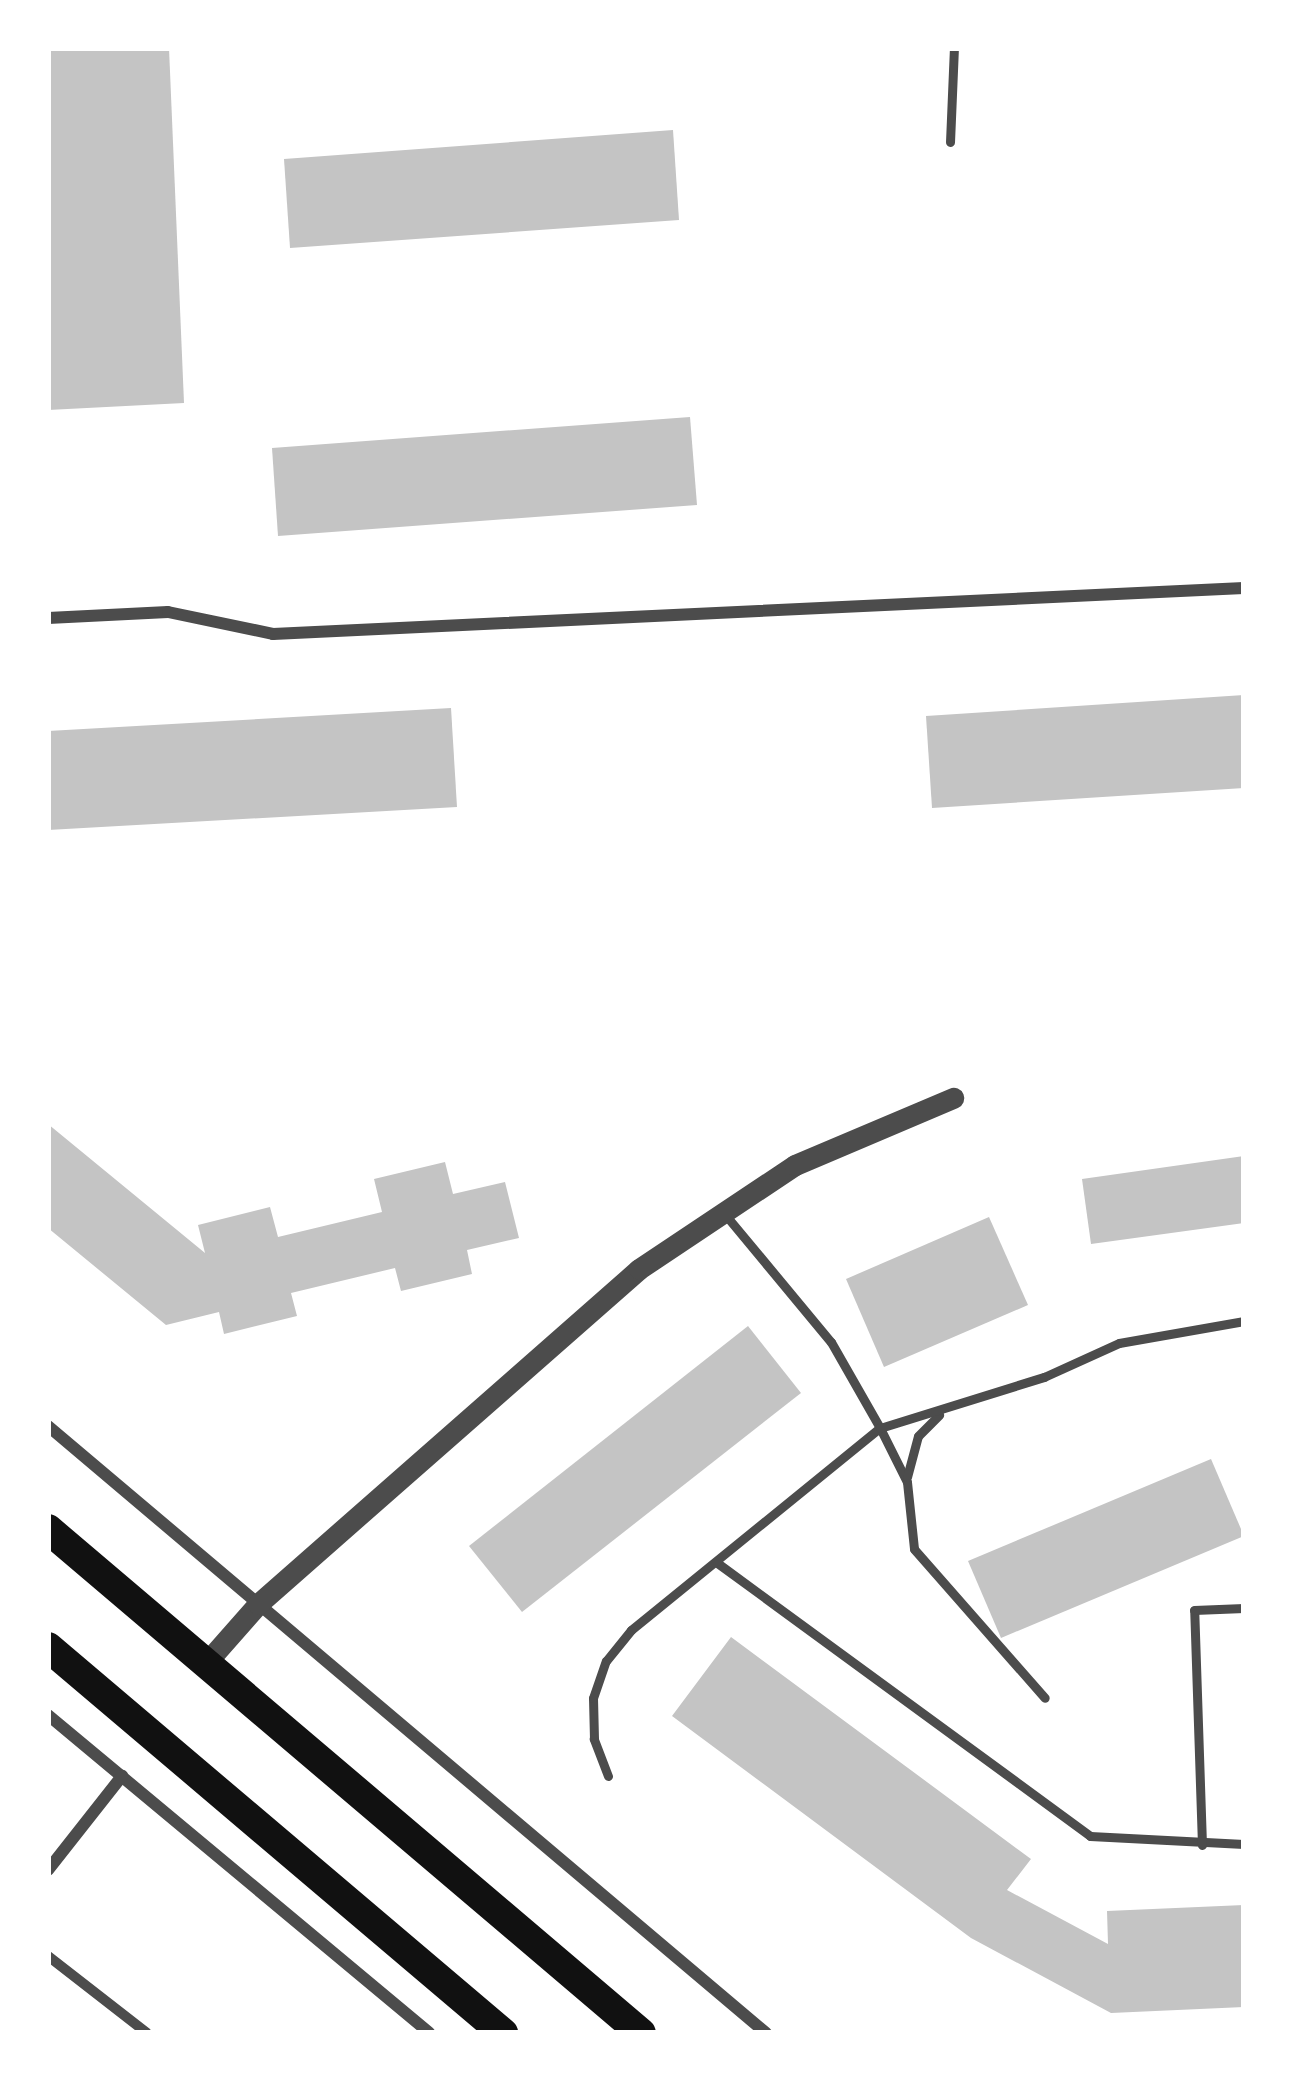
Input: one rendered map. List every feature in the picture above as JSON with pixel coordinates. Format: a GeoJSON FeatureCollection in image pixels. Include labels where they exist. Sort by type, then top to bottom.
{"type":"FeatureCollection","features":[{"type":"Feature","properties":{"kind":"main road"},"geometry":{"type":"LineString","coordinates":[[48,1529],[641,2033]]}},
{"type":"Feature","properties":{"kind":"main road"},"geometry":{"type":"LineString","coordinates":[[48,1648],[503,2033]]}},
{"type":"Feature","properties":{"kind":"street"},"geometry":{"type":"LineString","coordinates":[[48,618],[168,612],[273,634],[1244,588]]}},
{"type":"Feature","properties":{"kind":"street"},"geometry":{"type":"LineString","coordinates":[[206,1663],[258,1604],[638,1269],[795,1165],[953,1098]]}},
{"type":"Feature","properties":{"kind":"street"},"geometry":{"type":"LineString","coordinates":[[48,1426],[766,2033]]}},
{"type":"Feature","properties":{"kind":"street"},"geometry":{"type":"LineString","coordinates":[[48,1714],[429,2033]]}},
{"type":"Feature","properties":{"kind":"street"},"geometry":{"type":"LineString","coordinates":[[48,1870],[122,1776]]}},
{"type":"Feature","properties":{"kind":"street"},"geometry":{"type":"LineString","coordinates":[[48,1956],[147,2033]]}},
{"type":"Feature","properties":{"kind":"lane"},"geometry":{"type":"LineString","coordinates":[[950,142],[954,48]]}},
{"type":"Feature","properties":{"kind":"lane"},"geometry":{"type":"LineString","coordinates":[[724,1212],[830,1342],[907,1482]]}},
{"type":"Feature","properties":{"kind":"lane"},"geometry":{"type":"LineString","coordinates":[[608,1776],[594,1739],[593,1698],[606,1661],[631,1630],[880,1428],[956,1406],[1119,1343],[1244,1322]]}},
{"type":"Feature","properties":{"kind":"lane"},"geometry":{"type":"LineString","coordinates":[[956,1406],[918,1436],[907,1482],[914,1549],[1045,1698]]}},
{"type":"Feature","properties":{"kind":"lane"},"geometry":{"type":"LineString","coordinates":[[716,1562],[1090,1836],[1202,1846],[1244,1844]]}},
{"type":"Feature","properties":{"kind":"lane"},"geometry":{"type":"LineString","coordinates":[[1202,1846],[1194,1610],[1244,1609]]}},
{"type":"Feature","properties":{"kind":"building"},"geometry":{"type":"Polygon","coordinates":[[[48,48],[169,48],[184,403],[48,410],[48,48]]]}},
{"type":"Feature","properties":{"kind":"building"},"geometry":{"type":"Polygon","coordinates":[[[673,130],[679,220],[290,248],[284,159],[673,130]]]}},
{"type":"Feature","properties":{"kind":"building"},"geometry":{"type":"Polygon","coordinates":[[[690,417],[697,505],[278,536],[272,448],[690,417]]]}},
{"type":"Feature","properties":{"kind":"building"},"geometry":{"type":"Polygon","coordinates":[[[1244,695],[1244,788],[932,808],[926,716],[1244,695]]]}},
{"type":"Feature","properties":{"kind":"building"},"geometry":{"type":"Polygon","coordinates":[[[451,708],[457,807],[48,830],[48,731],[451,708]]]}},
{"type":"Feature","properties":{"kind":"building"},"geometry":{"type":"Polygon","coordinates":[[[48,1124],[205,1253],[198,1225],[270,1207],[278,1237],[382,1212],[374,1179],[445,1162],[453,1194],[505,1182],[519,1238],[467,1250],[472,1274],[401,1291],[395,1268],[291,1293],[297,1316],[224,1334],[219,1312],[166,1325],[48,1228],[48,1124]]]}},
{"type":"Feature","properties":{"kind":"building"},"geometry":{"type":"Polygon","coordinates":[[[1244,1156],[1244,1223],[1091,1244],[1082,1179],[1244,1156]]]}},
{"type":"Feature","properties":{"kind":"building"},"geometry":{"type":"Polygon","coordinates":[[[989,1217],[1028,1305],[884,1367],[846,1279],[989,1217]]]}},
{"type":"Feature","properties":{"kind":"building"},"geometry":{"type":"Polygon","coordinates":[[[748,1326],[801,1393],[522,1612],[469,1546],[748,1326]]]}},
{"type":"Feature","properties":{"kind":"building"},"geometry":{"type":"Polygon","coordinates":[[[1211,1459],[1244,1536],[1001,1638],[968,1561],[1211,1459]]]}},
{"type":"Feature","properties":{"kind":"building"},"geometry":{"type":"Polygon","coordinates":[[[731,1637],[1031,1859],[1007,1890],[1108,1944],[1107,1911],[1244,1905],[1244,2007],[1111,2013],[971,1938],[672,1716],[731,1637]]]}}]}
